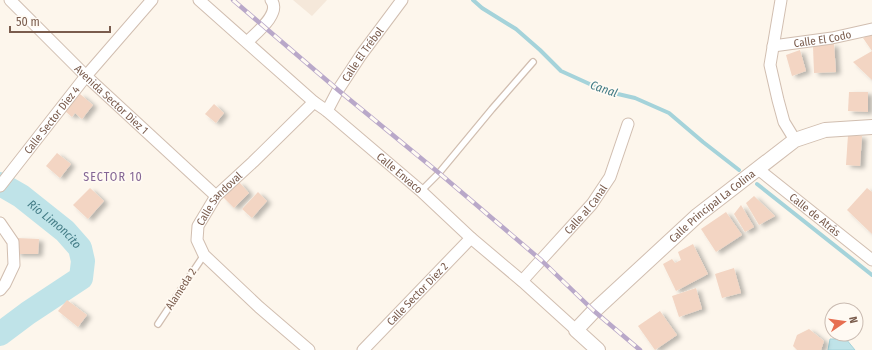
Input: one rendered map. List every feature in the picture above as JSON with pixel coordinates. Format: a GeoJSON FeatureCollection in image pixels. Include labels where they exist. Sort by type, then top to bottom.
{"type":"FeatureCollection","features":[{"type":"Feature","properties":{"kind":"street","name":"Avenida Sector Diez 1"},"geometry":{"type":"LineString","coordinates":[[10,0],[86,76],[216,196]]}},
{"type":"Feature","properties":{"kind":"street","name":"Calle Sector Diez 4"},"geometry":{"type":"LineString","coordinates":[[0,186],[86,76],[152,0]]}},
{"type":"Feature","properties":{"kind":"street","name":"Calle Envaco"},"geometry":{"type":"LineString","coordinates":[[199,0],[314,102],[421,191],[471,238],[576,330],[591,348]]}},
{"type":"Feature","properties":{"kind":"street"},"geometry":{"type":"LineString","coordinates":[[247,42],[270,18],[274,10],[273,2],[271,0]]}},
{"type":"Feature","properties":{"kind":"street","name":"Calle El Trébol"},"geometry":{"type":"LineString","coordinates":[[326,111],[361,55],[402,0]]}},
{"type":"Feature","properties":{"kind":"street"},"geometry":{"type":"LineString","coordinates":[[782,0],[770,64],[784,122],[795,140]]}},
{"type":"Feature","properties":{"kind":"street","name":"Calle El Codo"},"geometry":{"type":"LineString","coordinates":[[773,46],[832,38],[872,29]]}},
{"type":"Feature","properties":{"kind":"street","name":"Calle Sandoval"},"geometry":{"type":"LineString","coordinates":[[309,350],[259,307],[204,255],[197,240],[198,226],[216,196],[314,102]]}},
{"type":"Feature","properties":{"kind":"street","name":"Calle al Canal"},"geometry":{"type":"LineString","coordinates":[[522,282],[592,204],[610,177],[628,124]]}},
{"type":"Feature","properties":{"kind":"street","name":"Calle Principal La Colina"},"geometry":{"type":"LineString","coordinates":[[576,330],[594,311],[698,215],[795,140],[825,130],[872,127]]}},
{"type":"Feature","properties":{"kind":"street","name":"Calle de Atrás"},"geometry":{"type":"LineString","coordinates":[[758,169],[872,260]]}},
{"type":"Feature","properties":{"kind":"street"},"geometry":{"type":"LineString","coordinates":[[0,223],[13,242],[14,265],[5,284],[0,290]]}},
{"type":"Feature","properties":{"kind":"street","name":"Calle Sector Diez 2"},"geometry":{"type":"LineString","coordinates":[[364,350],[471,238]]}},
{"type":"Feature","properties":{"kind":"lane"},"geometry":{"type":"LineString","coordinates":[[421,191],[439,173],[533,62]]}},
{"type":"Feature","properties":{"kind":"lane","name":"Alameda 2"},"geometry":{"type":"LineString","coordinates":[[158,324],[204,255]]}},
{"type":"Feature","properties":{"kind":"shaded area"},"geometry":{"type":"Polygon","coordinates":[[[293,0],[327,0],[312,16],[293,0]]]}},
{"type":"Feature","properties":{"kind":"water"},"geometry":{"type":"Polygon","coordinates":[[[829,342],[848,342],[855,350],[828,350],[829,342]]]}},
{"type":"Feature","properties":{"kind":"building"},"geometry":{"type":"Polygon","coordinates":[[[872,34],[872,51],[863,38],[872,34]]]}},
{"type":"Feature","properties":{"kind":"building"},"geometry":{"type":"Polygon","coordinates":[[[834,44],[836,72],[814,73],[813,46],[834,44]]]}},
{"type":"Feature","properties":{"kind":"building"},"geometry":{"type":"Polygon","coordinates":[[[800,50],[806,71],[792,76],[786,55],[800,50]]]}},
{"type":"Feature","properties":{"kind":"building"},"geometry":{"type":"Polygon","coordinates":[[[872,51],[872,80],[853,62],[872,51]]]}},
{"type":"Feature","properties":{"kind":"building"},"geometry":{"type":"Polygon","coordinates":[[[849,92],[868,92],[868,112],[848,111],[849,92]]]}},
{"type":"Feature","properties":{"kind":"building"},"geometry":{"type":"Polygon","coordinates":[[[80,94],[93,105],[82,119],[75,113],[72,117],[65,111],[80,94]]]}},
{"type":"Feature","properties":{"kind":"building"},"geometry":{"type":"Polygon","coordinates":[[[214,104],[224,113],[216,123],[205,114],[214,104]]]}},
{"type":"Feature","properties":{"kind":"building"},"geometry":{"type":"Polygon","coordinates":[[[848,135],[862,136],[860,166],[846,165],[848,135]]]}},
{"type":"Feature","properties":{"kind":"building"},"geometry":{"type":"Polygon","coordinates":[[[57,153],[71,164],[60,178],[46,166],[57,153]]]}},
{"type":"Feature","properties":{"kind":"building"},"geometry":{"type":"Polygon","coordinates":[[[239,182],[249,193],[234,208],[223,197],[239,182]]]}},
{"type":"Feature","properties":{"kind":"building"},"geometry":{"type":"Polygon","coordinates":[[[90,188],[104,201],[88,219],[73,205],[90,188]]]}},
{"type":"Feature","properties":{"kind":"building"},"geometry":{"type":"Polygon","coordinates":[[[867,188],[872,192],[872,234],[847,210],[867,188]]]}},
{"type":"Feature","properties":{"kind":"building"},"geometry":{"type":"Polygon","coordinates":[[[258,192],[267,201],[252,218],[242,209],[258,192]]]}},
{"type":"Feature","properties":{"kind":"building"},"geometry":{"type":"Polygon","coordinates":[[[754,196],[775,216],[759,225],[746,203],[754,196]]]}},
{"type":"Feature","properties":{"kind":"building"},"geometry":{"type":"Polygon","coordinates":[[[741,205],[754,227],[745,232],[734,214],[741,205]]]}},
{"type":"Feature","properties":{"kind":"building"},"geometry":{"type":"Polygon","coordinates":[[[726,212],[742,235],[716,252],[701,229],[726,212]]]}},
{"type":"Feature","properties":{"kind":"building"},"geometry":{"type":"Polygon","coordinates":[[[16,238],[39,239],[38,254],[16,254],[16,238]]]}},
{"type":"Feature","properties":{"kind":"building"},"geometry":{"type":"Polygon","coordinates":[[[693,244],[708,274],[676,291],[663,264],[672,259],[675,263],[681,260],[678,252],[693,244]]]}},
{"type":"Feature","properties":{"kind":"building"},"geometry":{"type":"Polygon","coordinates":[[[734,268],[741,293],[722,298],[715,274],[734,268]]]}},
{"type":"Feature","properties":{"kind":"building"},"geometry":{"type":"Polygon","coordinates":[[[696,288],[702,309],[679,317],[672,296],[696,288]]]}},
{"type":"Feature","properties":{"kind":"building"},"geometry":{"type":"Polygon","coordinates":[[[67,300],[87,315],[78,327],[58,311],[67,300]]]}},
{"type":"Feature","properties":{"kind":"building"},"geometry":{"type":"Polygon","coordinates":[[[660,311],[677,335],[655,350],[638,326],[660,311]]]}},
{"type":"Feature","properties":{"kind":"building"},"geometry":{"type":"Polygon","coordinates":[[[809,329],[824,341],[821,350],[797,350],[793,346],[797,335],[809,329]]]}},
{"type":"Feature","properties":{"kind":"waterway","name":"Canal"},"geometry":{"type":"LineString","coordinates":[[473,0],[482,8],[516,29],[561,71],[605,91],[635,98],[669,113],[739,170]]}},
{"type":"Feature","properties":{"kind":"waterway","name":"Río Limoncito"},"geometry":{"type":"LineString","coordinates":[[0,184],[21,196],[65,231],[80,248],[83,261],[81,278],[28,313],[0,334]]}},
{"type":"Feature","properties":{"kind":"waterway","name":"Canal"},"geometry":{"type":"LineString","coordinates":[[757,184],[872,275]]}},
{"type":"Feature","properties":{"kind":"railway"},"geometry":{"type":"LineString","coordinates":[[233,0],[541,260],[594,311],[640,350]]}},
{"type":"Feature","properties":{"kind":"district","name":"SECTOR 10"},"geometry":{"type":"Point","coordinates":[113,177]}}]}
